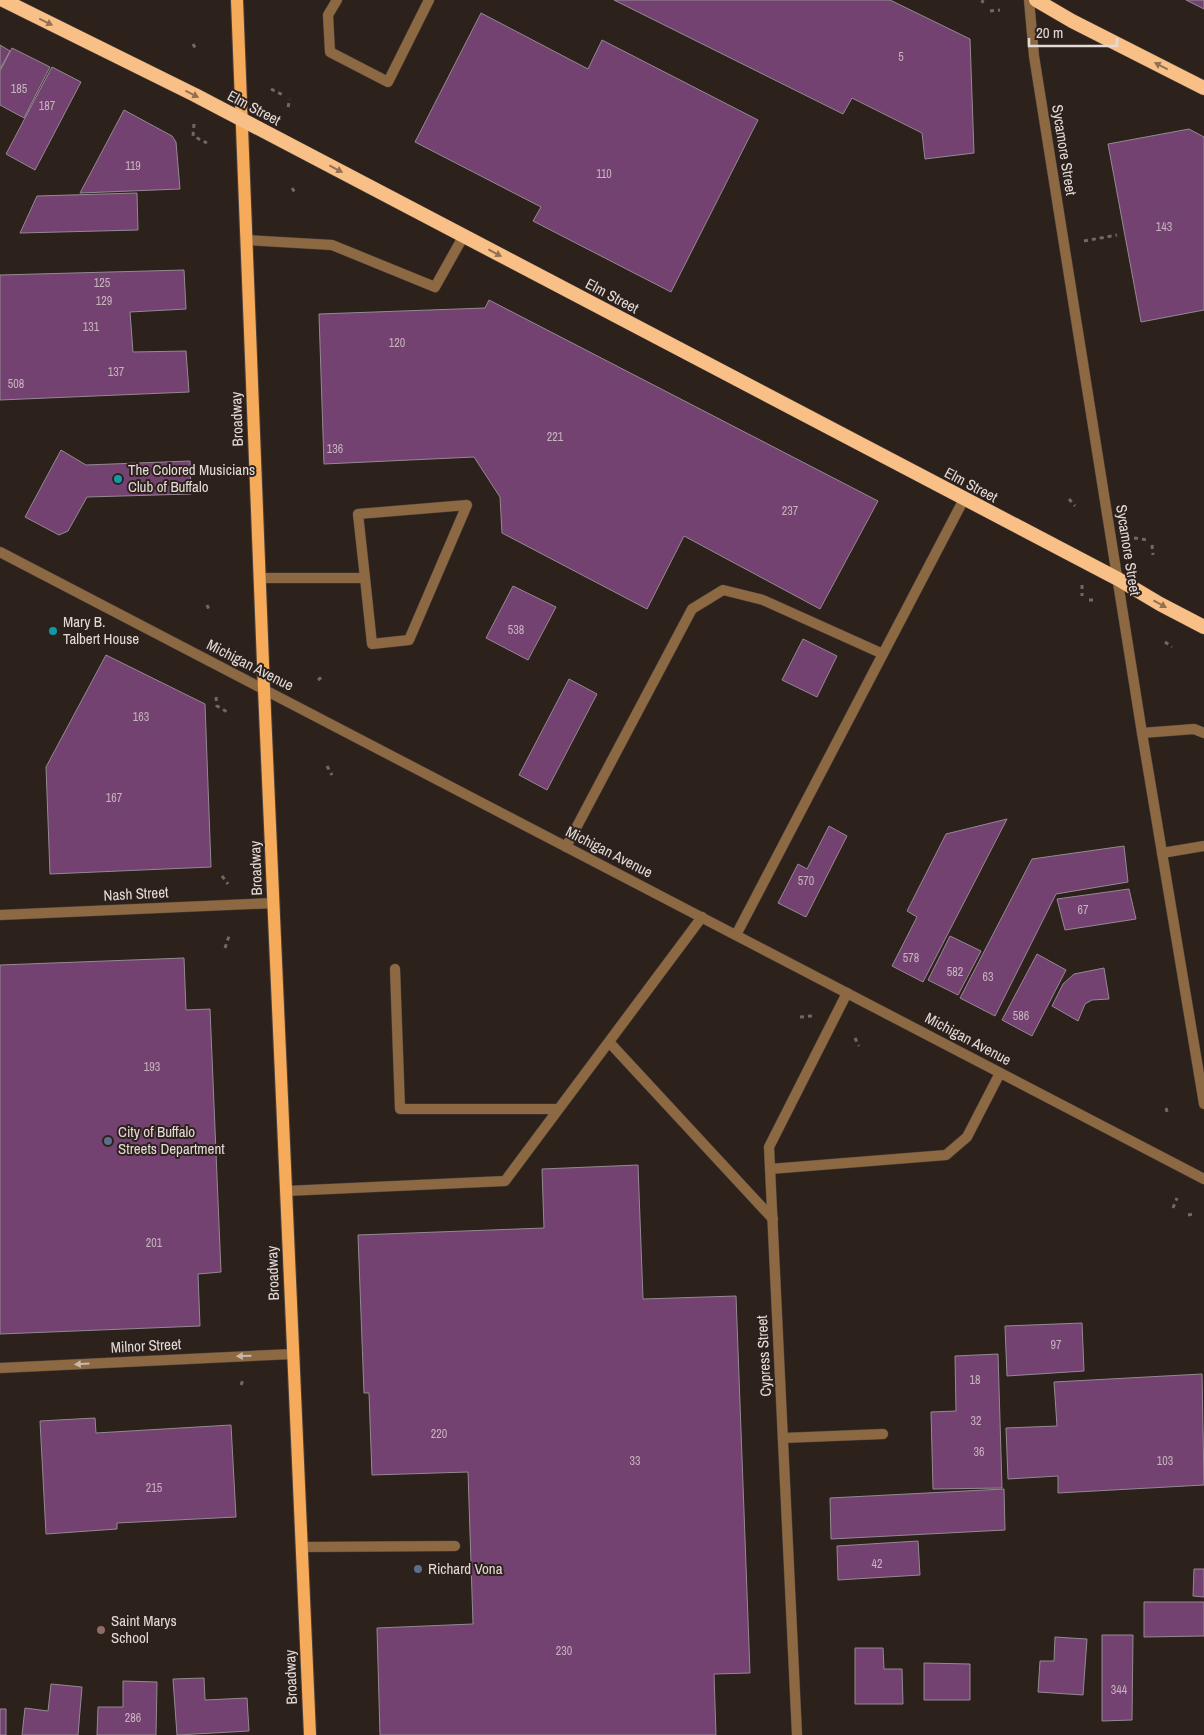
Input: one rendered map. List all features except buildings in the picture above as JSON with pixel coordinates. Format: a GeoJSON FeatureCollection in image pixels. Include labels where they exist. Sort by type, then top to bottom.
{"type":"FeatureCollection","features":[{"type":"Feature","properties":{"kind":"highway","name":"Elm Street"},"geometry":{"type":"LineString","coordinates":[[3,0],[19,4],[243,120],[1118,579],[1204,627]]}},
{"type":"Feature","properties":{"kind":"highway"},"geometry":{"type":"LineString","coordinates":[[1036,0],[1072,21],[1204,88]]}},
{"type":"Feature","properties":{"kind":"main road","name":"Broadway"},"geometry":{"type":"LineString","coordinates":[[237,0],[264,689],[310,1735]]}},
{"type":"Feature","properties":{"kind":"street"},"geometry":{"type":"LineString","coordinates":[[336,0],[328,15],[330,52],[388,82],[429,0]]}},
{"type":"Feature","properties":{"kind":"street","name":"Sycamore Street"},"geometry":{"type":"LineString","coordinates":[[1029,0],[1034,56],[1142,733],[1204,1104]]}},
{"type":"Feature","properties":{"kind":"street"},"geometry":{"type":"LineString","coordinates":[[247,240],[332,245],[435,288],[463,237]]}},
{"type":"Feature","properties":{"kind":"street"},"geometry":{"type":"LineString","coordinates":[[736,935],[964,499]]}},
{"type":"Feature","properties":{"kind":"street"},"geometry":{"type":"LineString","coordinates":[[467,505],[409,640],[372,644],[365,578],[358,514],[467,505]]}},
{"type":"Feature","properties":{"kind":"street","name":"Michigan Avenue"},"geometry":{"type":"LineString","coordinates":[[0,552],[1204,1179]]}},
{"type":"Feature","properties":{"kind":"street"},"geometry":{"type":"LineString","coordinates":[[260,578],[365,578]]}},
{"type":"Feature","properties":{"kind":"street"},"geometry":{"type":"LineString","coordinates":[[566,847],[692,609],[723,590],[763,600],[883,654]]}},
{"type":"Feature","properties":{"kind":"street"},"geometry":{"type":"LineString","coordinates":[[1142,733],[1194,729],[1204,733]]}},
{"type":"Feature","properties":{"kind":"street"},"geometry":{"type":"LineString","coordinates":[[1162,853],[1204,846]]}},
{"type":"Feature","properties":{"kind":"street","name":"Nash Street"},"geometry":{"type":"LineString","coordinates":[[0,915],[274,903]]}},
{"type":"Feature","properties":{"kind":"street"},"geometry":{"type":"LineString","coordinates":[[286,1191],[505,1181],[702,917]]}},
{"type":"Feature","properties":{"kind":"street"},"geometry":{"type":"LineString","coordinates":[[395,969],[400,1109],[558,1110]]}},
{"type":"Feature","properties":{"kind":"street","name":"Cypress Street"},"geometry":{"type":"LineString","coordinates":[[797,1735],[769,1147],[847,993]]}},
{"type":"Feature","properties":{"kind":"street"},"geometry":{"type":"LineString","coordinates":[[609,1042],[773,1219]]}},
{"type":"Feature","properties":{"kind":"street"},"geometry":{"type":"LineString","coordinates":[[770,1170],[946,1156],[967,1137],[1000,1073]]}},
{"type":"Feature","properties":{"kind":"street","name":"Milnor Street"},"geometry":{"type":"LineString","coordinates":[[0,1368],[293,1354]]}},
{"type":"Feature","properties":{"kind":"street"},"geometry":{"type":"LineString","coordinates":[[783,1438],[883,1434]]}},
{"type":"Feature","properties":{"kind":"street"},"geometry":{"type":"LineString","coordinates":[[303,1547],[455,1546]]}},
{"type":"Feature","properties":{"kind":"path"},"geometry":{"type":"LineString","coordinates":[[990,12],[1000,10]]}},
{"type":"Feature","properties":{"kind":"path"},"geometry":{"type":"LineString","coordinates":[[193,44],[197,51]]}},
{"type":"Feature","properties":{"kind":"path"},"geometry":{"type":"LineString","coordinates":[[271,89],[285,96]]}},
{"type":"Feature","properties":{"kind":"path"},"geometry":{"type":"LineString","coordinates":[[288,107],[290,99]]}},
{"type":"Feature","properties":{"kind":"path"},"geometry":{"type":"LineString","coordinates":[[194,124],[193,136],[207,143]]}},
{"type":"Feature","properties":{"kind":"path"},"geometry":{"type":"LineString","coordinates":[[292,188],[296,194]]}},
{"type":"Feature","properties":{"kind":"path"},"geometry":{"type":"LineString","coordinates":[[1092,240],[1117,235]]}},
{"type":"Feature","properties":{"kind":"path"},"geometry":{"type":"LineString","coordinates":[[1070,499],[1075,506]]}},
{"type":"Feature","properties":{"kind":"path"},"geometry":{"type":"LineString","coordinates":[[1134,538],[1148,540]]}},
{"type":"Feature","properties":{"kind":"path"},"geometry":{"type":"LineString","coordinates":[[1152,545],[1153,554]]}},
{"type":"Feature","properties":{"kind":"path"},"geometry":{"type":"LineString","coordinates":[[1082,583],[1082,596]]}},
{"type":"Feature","properties":{"kind":"path"},"geometry":{"type":"LineString","coordinates":[[1089,600],[1095,600]]}},
{"type":"Feature","properties":{"kind":"path"},"geometry":{"type":"LineString","coordinates":[[206,605],[210,612]]}},
{"type":"Feature","properties":{"kind":"path"},"geometry":{"type":"LineString","coordinates":[[1165,642],[1172,647]]}},
{"type":"Feature","properties":{"kind":"path"},"geometry":{"type":"LineString","coordinates":[[318,680],[323,676]]}},
{"type":"Feature","properties":{"kind":"path"},"geometry":{"type":"LineString","coordinates":[[216,697],[216,706],[228,713]]}},
{"type":"Feature","properties":{"kind":"path"},"geometry":{"type":"LineString","coordinates":[[327,766],[332,775]]}},
{"type":"Feature","properties":{"kind":"path"},"geometry":{"type":"LineString","coordinates":[[222,876],[228,884]]}},
{"type":"Feature","properties":{"kind":"path"},"geometry":{"type":"LineString","coordinates":[[225,948],[229,936]]}},
{"type":"Feature","properties":{"kind":"path"},"geometry":{"type":"LineString","coordinates":[[800,1017],[812,1016]]}},
{"type":"Feature","properties":{"kind":"path"},"geometry":{"type":"LineString","coordinates":[[855,1038],[858,1046]]}},
{"type":"Feature","properties":{"kind":"path"},"geometry":{"type":"LineString","coordinates":[[1166,1108],[1168,1115]]}},
{"type":"Feature","properties":{"kind":"path"},"geometry":{"type":"LineString","coordinates":[[1173,1208],[1177,1198]]}},
{"type":"Feature","properties":{"kind":"path"},"geometry":{"type":"LineString","coordinates":[[1188,1215],[1194,1214]]}},
{"type":"Feature","properties":{"kind":"path"},"geometry":{"type":"LineString","coordinates":[[241,1385],[243,1380]]}},
{"type":"Feature","properties":{"kind":"place","name":"The Colored Musicians Club of Buffalo"},"geometry":{"type":"Point","coordinates":[118,479]}},
{"type":"Feature","properties":{"kind":"place","name":"Mary B. Talbert House"},"geometry":{"type":"Point","coordinates":[53,631]}},
{"type":"Feature","properties":{"kind":"place","name":"City of Buffalo Streets Department"},"geometry":{"type":"Point","coordinates":[108,1141]}},
{"type":"Feature","properties":{"kind":"place","name":"Richard Vona"},"geometry":{"type":"Point","coordinates":[418,1569]}},
{"type":"Feature","properties":{"kind":"place","name":"Saint Marys School"},"geometry":{"type":"Point","coordinates":[101,1630]}}]}
